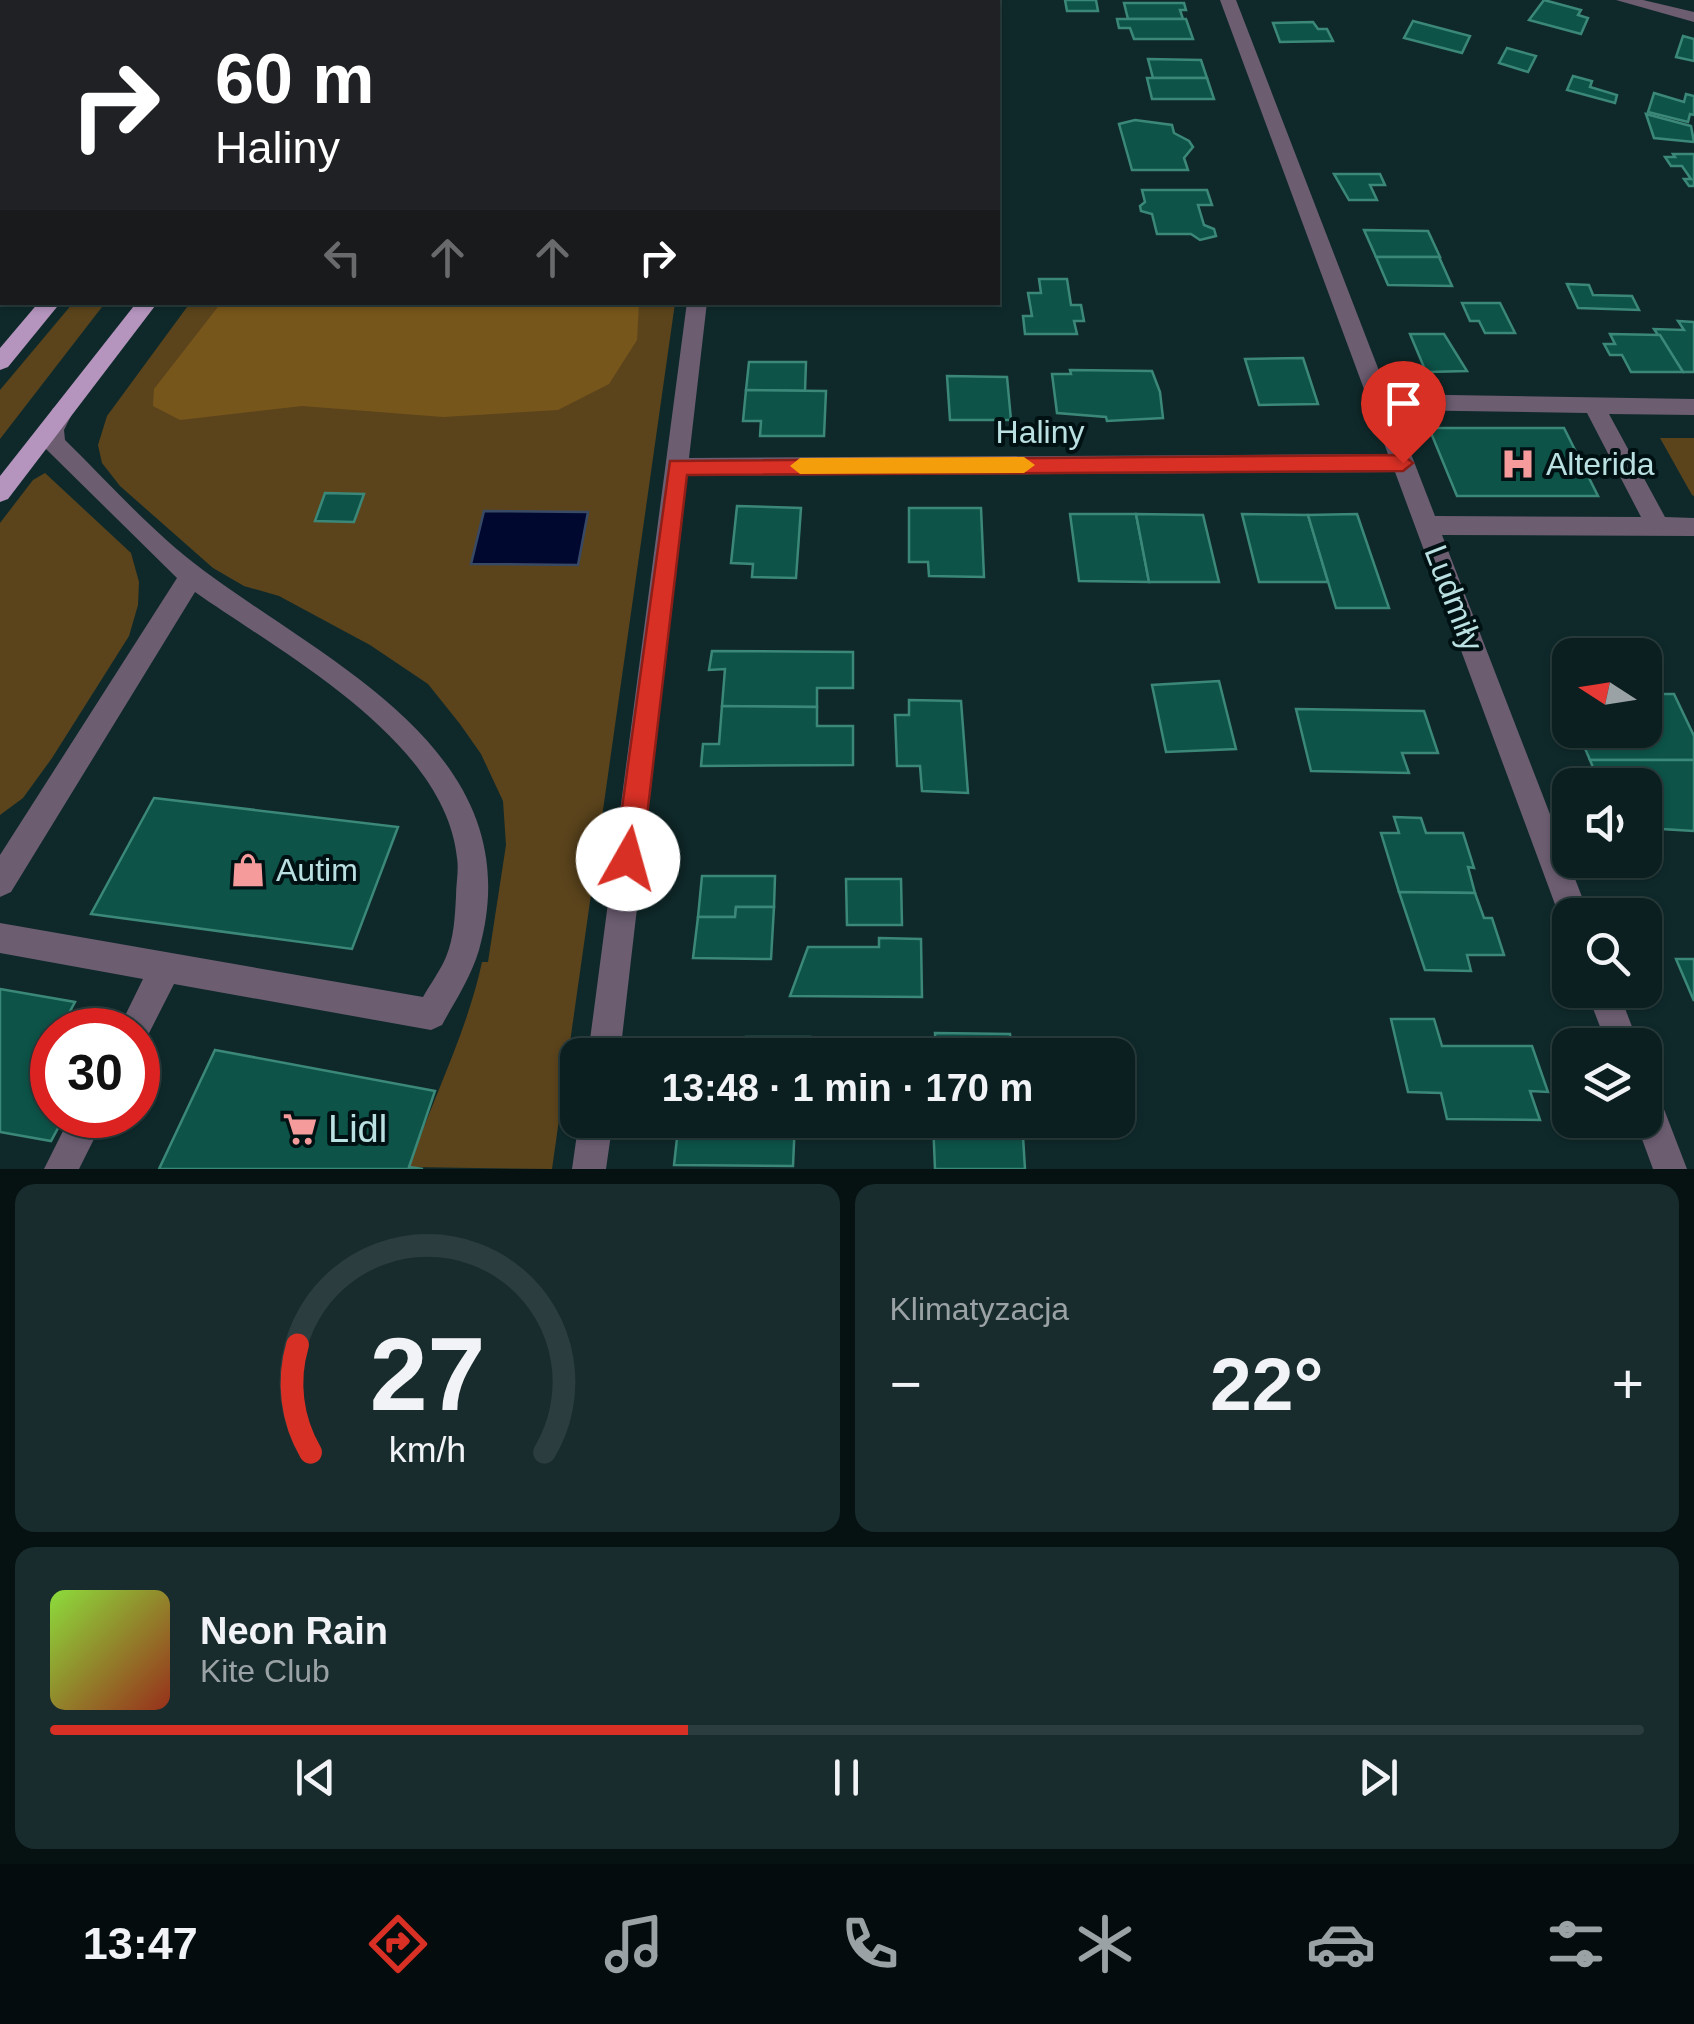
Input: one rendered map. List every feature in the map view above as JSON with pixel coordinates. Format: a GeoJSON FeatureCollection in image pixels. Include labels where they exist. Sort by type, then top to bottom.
{"type":"FeatureCollection","features":[{"type":"Feature","properties":{"kind":"main road"},"geometry":{"type":"LineString","coordinates":[[0,362],[48,305]]}},
{"type":"Feature","properties":{"kind":"main road"},"geometry":{"type":"LineString","coordinates":[[0,493],[146,305]]}},
{"type":"Feature","properties":{"kind":"street","name":"Ludmiły"},"geometry":{"type":"LineString","coordinates":[[1228,0],[1568,898]]}},
{"type":"Feature","properties":{"kind":"street"},"geometry":{"type":"LineString","coordinates":[[1624,0],[1694,17]]}},
{"type":"Feature","properties":{"kind":"street"},"geometry":{"type":"LineString","coordinates":[[606,1038],[697,305]]}},
{"type":"Feature","properties":{"kind":"street"},"geometry":{"type":"LineString","coordinates":[[1380,402],[1694,407]]}},
{"type":"Feature","properties":{"kind":"street"},"geometry":{"type":"LineString","coordinates":[[1594,406],[1658,527]]}},
{"type":"Feature","properties":{"kind":"street"},"geometry":{"type":"LineString","coordinates":[[0,938],[431,1014],[461,958],[476,871],[460,808],[437,771],[368,700],[192,576],[54,443],[54,430],[61,414]]}},
{"type":"Feature","properties":{"kind":"street","name":"Haliny"},"geometry":{"type":"LineString","coordinates":[[678,467],[1403,463]]}},
{"type":"Feature","properties":{"kind":"street"},"geometry":{"type":"LineString","coordinates":[[1427,525],[1694,527]]}},
{"type":"Feature","properties":{"kind":"street"},"geometry":{"type":"LineString","coordinates":[[0,882],[192,576]]}},
{"type":"Feature","properties":{"kind":"street"},"geometry":{"type":"LineString","coordinates":[[146,1008],[166,969]]}},
{"type":"Feature","properties":{"kind":"street"},"geometry":{"type":"LineString","coordinates":[[61,1169],[77,1138]]}},
{"type":"Feature","properties":{"kind":"street"},"geometry":{"type":"LineString","coordinates":[[590,1169],[594,1138]]}},
{"type":"Feature","properties":{"kind":"street"},"geometry":{"type":"LineString","coordinates":[[1658,1138],[1670,1169]]}},
{"type":"Feature","properties":{"kind":"shaded area"},"geometry":{"type":"Polygon","coordinates":[[[71,305],[103,305],[0,439],[0,390],[71,305]]]}},
{"type":"Feature","properties":{"kind":"shaded area"},"geometry":{"type":"Polygon","coordinates":[[[189,305],[675,305],[571,1038],[560,1038],[560,1113],[552,1169],[409,1167],[459,1039],[482,962],[488,962],[506,845],[503,801],[481,754],[428,684],[370,645],[279,596],[244,586],[213,568],[120,486],[102,463],[98,445],[107,416],[189,305]]]}},
{"type":"Feature","properties":{"kind":"shaded area"},"geometry":{"type":"Polygon","coordinates":[[[219,305],[639,305],[637,340],[609,384],[558,410],[443,417],[302,406],[180,420],[153,406],[154,389],[219,305]]]}},
{"type":"Feature","properties":{"kind":"shaded area"},"geometry":{"type":"Polygon","coordinates":[[[1660,438],[1694,438],[1694,496],[1692,495],[1660,438]]]}},
{"type":"Feature","properties":{"kind":"shaded area"},"geometry":{"type":"Polygon","coordinates":[[[45,473],[131,553],[139,582],[138,605],[129,636],[52,758],[23,798],[0,815],[0,523],[33,480],[45,473]]]}},
{"type":"Feature","properties":{"kind":"water"},"geometry":{"type":"Polygon","coordinates":[[[484,511],[588,512],[578,565],[471,564],[484,511]]]}},
{"type":"Feature","properties":{"kind":"building"},"geometry":{"type":"Polygon","coordinates":[[[1065,0],[1096,0],[1098,11],[1067,11],[1065,0]]]}},
{"type":"Feature","properties":{"kind":"building"},"geometry":{"type":"Polygon","coordinates":[[[1544,0],[1581,10],[1578,15],[1588,18],[1581,34],[1529,20],[1544,0]]]}},
{"type":"Feature","properties":{"kind":"building"},"geometry":{"type":"Polygon","coordinates":[[[1124,3],[1184,3],[1186,10],[1180,10],[1183,19],[1128,19],[1124,3]]]}},
{"type":"Feature","properties":{"kind":"building"},"geometry":{"type":"Polygon","coordinates":[[[1117,19],[1186,19],[1193,39],[1134,39],[1130,28],[1119,28],[1117,19]]]}},
{"type":"Feature","properties":{"kind":"building"},"geometry":{"type":"Polygon","coordinates":[[[1413,21],[1470,36],[1462,53],[1404,38],[1413,21]]]}},
{"type":"Feature","properties":{"kind":"building"},"geometry":{"type":"Polygon","coordinates":[[[1313,22],[1318,29],[1327,29],[1333,41],[1280,42],[1273,23],[1313,22]]]}},
{"type":"Feature","properties":{"kind":"building"},"geometry":{"type":"Polygon","coordinates":[[[1683,36],[1694,39],[1694,61],[1676,57],[1683,36]]]}},
{"type":"Feature","properties":{"kind":"building"},"geometry":{"type":"Polygon","coordinates":[[[1507,48],[1536,56],[1528,72],[1499,63],[1507,48]]]}},
{"type":"Feature","properties":{"kind":"building"},"geometry":{"type":"Polygon","coordinates":[[[1148,59],[1201,60],[1207,78],[1153,78],[1148,59]]]}},
{"type":"Feature","properties":{"kind":"building"},"geometry":{"type":"Polygon","coordinates":[[[1573,76],[1592,81],[1590,87],[1617,95],[1615,103],[1567,90],[1573,76]]]}},
{"type":"Feature","properties":{"kind":"building"},"geometry":{"type":"Polygon","coordinates":[[[1147,78],[1207,78],[1214,99],[1152,99],[1147,78]]]}},
{"type":"Feature","properties":{"kind":"building"},"geometry":{"type":"Polygon","coordinates":[[[1654,93],[1684,102],[1686,94],[1694,96],[1694,115],[1690,114],[1688,122],[1648,112],[1654,93]]]}},
{"type":"Feature","properties":{"kind":"building"},"geometry":{"type":"Polygon","coordinates":[[[1646,114],[1691,126],[1694,142],[1654,138],[1646,114]]]}},
{"type":"Feature","properties":{"kind":"building"},"geometry":{"type":"Polygon","coordinates":[[[1135,120],[1172,125],[1174,133],[1189,141],[1193,147],[1184,158],[1188,170],[1132,170],[1119,124],[1135,120]]]}},
{"type":"Feature","properties":{"kind":"building"},"geometry":{"type":"Polygon","coordinates":[[[1673,154],[1694,154],[1694,186],[1684,179],[1691,179],[1682,166],[1671,166],[1665,157],[1675,157],[1673,154]]]}},
{"type":"Feature","properties":{"kind":"building"},"geometry":{"type":"Polygon","coordinates":[[[1334,174],[1380,174],[1385,185],[1370,185],[1377,200],[1349,200],[1334,174]]]}},
{"type":"Feature","properties":{"kind":"building"},"geometry":{"type":"Polygon","coordinates":[[[1142,190],[1207,190],[1212,205],[1198,205],[1204,225],[1214,229],[1216,236],[1200,240],[1191,234],[1157,234],[1152,214],[1141,211],[1145,202],[1142,190]]]}},
{"type":"Feature","properties":{"kind":"building"},"geometry":{"type":"Polygon","coordinates":[[[1364,230],[1428,231],[1440,257],[1376,257],[1364,230]]]}},
{"type":"Feature","properties":{"kind":"building"},"geometry":{"type":"Polygon","coordinates":[[[1376,257],[1439,257],[1452,286],[1388,285],[1376,257]]]}},
{"type":"Feature","properties":{"kind":"building"},"geometry":{"type":"Polygon","coordinates":[[[1039,279],[1067,279],[1071,305],[1081,305],[1084,321],[1074,321],[1077,334],[1025,334],[1023,316],[1032,316],[1028,293],[1041,293],[1039,279]]]}},
{"type":"Feature","properties":{"kind":"building"},"geometry":{"type":"Polygon","coordinates":[[[1567,284],[1589,285],[1593,295],[1632,296],[1639,310],[1578,308],[1567,284]]]}},
{"type":"Feature","properties":{"kind":"building"},"geometry":{"type":"Polygon","coordinates":[[[1462,303],[1500,303],[1515,333],[1485,333],[1479,321],[1470,321],[1462,303]]]}},
{"type":"Feature","properties":{"kind":"building"},"geometry":{"type":"Polygon","coordinates":[[[1678,321],[1694,322],[1694,372],[1683,372],[1654,329],[1684,330],[1678,321]]]}},
{"type":"Feature","properties":{"kind":"building"},"geometry":{"type":"Polygon","coordinates":[[[1410,334],[1444,334],[1467,371],[1426,372],[1410,334]]]}},
{"type":"Feature","properties":{"kind":"building"},"geometry":{"type":"Polygon","coordinates":[[[1610,334],[1660,335],[1683,372],[1631,372],[1622,355],[1610,355],[1604,344],[1615,344],[1610,334]]]}},
{"type":"Feature","properties":{"kind":"building"},"geometry":{"type":"Polygon","coordinates":[[[1303,358],[1318,404],[1259,405],[1245,359],[1303,358]]]}},
{"type":"Feature","properties":{"kind":"building"},"geometry":{"type":"Polygon","coordinates":[[[749,362],[806,362],[805,391],[746,390],[749,362]]]}},
{"type":"Feature","properties":{"kind":"building"},"geometry":{"type":"Polygon","coordinates":[[[1070,370],[1152,371],[1160,392],[1163,418],[1107,421],[1106,417],[1057,413],[1052,374],[1071,374],[1070,370]]]}},
{"type":"Feature","properties":{"kind":"building"},"geometry":{"type":"Polygon","coordinates":[[[947,376],[1007,377],[1011,420],[950,420],[947,376]]]}},
{"type":"Feature","properties":{"kind":"building"},"geometry":{"type":"Polygon","coordinates":[[[746,390],[826,391],[824,436],[760,436],[761,421],[743,421],[746,390]]]}},
{"type":"Feature","properties":{"kind":"building"},"geometry":{"type":"Polygon","coordinates":[[[1429,428],[1564,428],[1598,496],[1457,496],[1429,428]]]}},
{"type":"Feature","properties":{"kind":"building"},"geometry":{"type":"Polygon","coordinates":[[[325,493],[364,494],[354,522],[315,521],[325,493]]]}},
{"type":"Feature","properties":{"kind":"building"},"geometry":{"type":"Polygon","coordinates":[[[737,506],[801,508],[796,578],[752,577],[753,564],[731,563],[737,506]]]}},
{"type":"Feature","properties":{"kind":"building"},"geometry":{"type":"Polygon","coordinates":[[[909,508],[981,508],[984,577],[929,576],[928,562],[909,562],[909,508]]]}},
{"type":"Feature","properties":{"kind":"building"},"geometry":{"type":"Polygon","coordinates":[[[1070,514],[1136,514],[1149,582],[1079,581],[1070,514]]]}},
{"type":"Feature","properties":{"kind":"building"},"geometry":{"type":"Polygon","coordinates":[[[1136,514],[1203,515],[1219,582],[1149,582],[1136,514]]]}},
{"type":"Feature","properties":{"kind":"building"},"geometry":{"type":"Polygon","coordinates":[[[1242,514],[1308,515],[1328,582],[1259,582],[1242,514]]]}},
{"type":"Feature","properties":{"kind":"building"},"geometry":{"type":"Polygon","coordinates":[[[1357,514],[1389,608],[1336,608],[1308,515],[1357,514]]]}},
{"type":"Feature","properties":{"kind":"building"},"geometry":{"type":"Polygon","coordinates":[[[712,651],[853,652],[853,688],[817,688],[817,707],[722,706],[725,669],[709,670],[712,651]]]}},
{"type":"Feature","properties":{"kind":"building"},"geometry":{"type":"Polygon","coordinates":[[[1219,681],[1236,749],[1166,752],[1152,685],[1219,681]]]}},
{"type":"Feature","properties":{"kind":"building"},"geometry":{"type":"Polygon","coordinates":[[[1662,694],[1674,694],[1694,736],[1694,760],[1590,760],[1585,748],[1662,748],[1662,694]]]}},
{"type":"Feature","properties":{"kind":"building"},"geometry":{"type":"Polygon","coordinates":[[[909,700],[961,701],[968,793],[922,791],[920,766],[897,766],[895,715],[909,715],[909,700]]]}},
{"type":"Feature","properties":{"kind":"building"},"geometry":{"type":"Polygon","coordinates":[[[722,706],[817,707],[817,726],[853,726],[853,765],[701,766],[703,744],[719,744],[722,706]]]}},
{"type":"Feature","properties":{"kind":"building"},"geometry":{"type":"Polygon","coordinates":[[[1296,709],[1424,711],[1438,753],[1402,753],[1409,773],[1311,771],[1296,709]]]}},
{"type":"Feature","properties":{"kind":"building"},"geometry":{"type":"Polygon","coordinates":[[[1590,760],[1694,760],[1694,831],[1662,829],[1662,768],[1593,768],[1590,760]]]}},
{"type":"Feature","properties":{"kind":"building","name":"Autim"},"geometry":{"type":"Polygon","coordinates":[[[154,798],[398,827],[352,949],[91,914],[154,798]]]}},
{"type":"Feature","properties":{"kind":"building"},"geometry":{"type":"Polygon","coordinates":[[[1394,817],[1421,818],[1426,833],[1463,833],[1474,868],[1468,867],[1475,893],[1399,892],[1381,833],[1399,833],[1394,817]]]}},
{"type":"Feature","properties":{"kind":"building"},"geometry":{"type":"Polygon","coordinates":[[[702,876],[775,876],[774,907],[736,907],[735,917],[698,917],[702,876]]]}},
{"type":"Feature","properties":{"kind":"building"},"geometry":{"type":"Polygon","coordinates":[[[846,879],[901,879],[902,925],[847,925],[846,879]]]}},
{"type":"Feature","properties":{"kind":"building"},"geometry":{"type":"Polygon","coordinates":[[[1399,892],[1475,893],[1484,918],[1492,918],[1504,955],[1467,955],[1471,971],[1425,970],[1399,892]]]}},
{"type":"Feature","properties":{"kind":"building"},"geometry":{"type":"Polygon","coordinates":[[[736,907],[774,907],[771,959],[693,958],[698,917],[735,917],[736,907]]]}},
{"type":"Feature","properties":{"kind":"building"},"geometry":{"type":"Polygon","coordinates":[[[879,938],[921,939],[922,997],[790,996],[808,947],[879,947],[879,938]]]}},
{"type":"Feature","properties":{"kind":"building"},"geometry":{"type":"Polygon","coordinates":[[[1676,959],[1694,959],[1694,1001],[1676,959]]]}},
{"type":"Feature","properties":{"kind":"building"},"geometry":{"type":"Polygon","coordinates":[[[0,989],[75,1002],[72,1008],[30,1008],[30,1137],[0,1132],[0,989]]]}},
{"type":"Feature","properties":{"kind":"building"},"geometry":{"type":"Polygon","coordinates":[[[1391,1019],[1434,1019],[1442,1046],[1532,1046],[1548,1092],[1530,1091],[1540,1120],[1447,1119],[1441,1093],[1408,1092],[1391,1019]]]}},
{"type":"Feature","properties":{"kind":"building"},"geometry":{"type":"Polygon","coordinates":[[[935,1033],[1010,1034],[1010,1038],[935,1038],[935,1033]]]}},
{"type":"Feature","properties":{"kind":"building"},"geometry":{"type":"Polygon","coordinates":[[[746,1037],[810,1037],[810,1038],[746,1037]]]}},
{"type":"Feature","properties":{"kind":"building","name":"Lidl"},"geometry":{"type":"Polygon","coordinates":[[[215,1050],[435,1091],[409,1167],[423,1169],[159,1169],[215,1050]]]}},
{"type":"Feature","properties":{"kind":"building"},"geometry":{"type":"Polygon","coordinates":[[[677,1138],[794,1138],[793,1166],[674,1165],[677,1138]]]}},
{"type":"Feature","properties":{"kind":"building"},"geometry":{"type":"Polygon","coordinates":[[[934,1138],[1023,1138],[1025,1169],[935,1169],[934,1138]]]}},
{"type":"Feature","properties":{"kind":"slow traffic"},"geometry":{"type":"LineString","coordinates":[[800,466],[1024,465]]}},
{"type":"Feature","properties":{"kind":"place","name":"Alterida"},"geometry":{"type":"Point","coordinates":[1518,464]}},
{"type":"Feature","properties":{"kind":"place","name":"Autim"},"geometry":{"type":"Point","coordinates":[248,870]}},
{"type":"Feature","properties":{"kind":"place","name":"Lidl"},"geometry":{"type":"Point","coordinates":[300,1129]}},
{"type":"Feature","properties":{"kind":"route"},"geometry":{"type":"LineString","coordinates":[[628,859],[678,467],[1403,463]]}}]}
